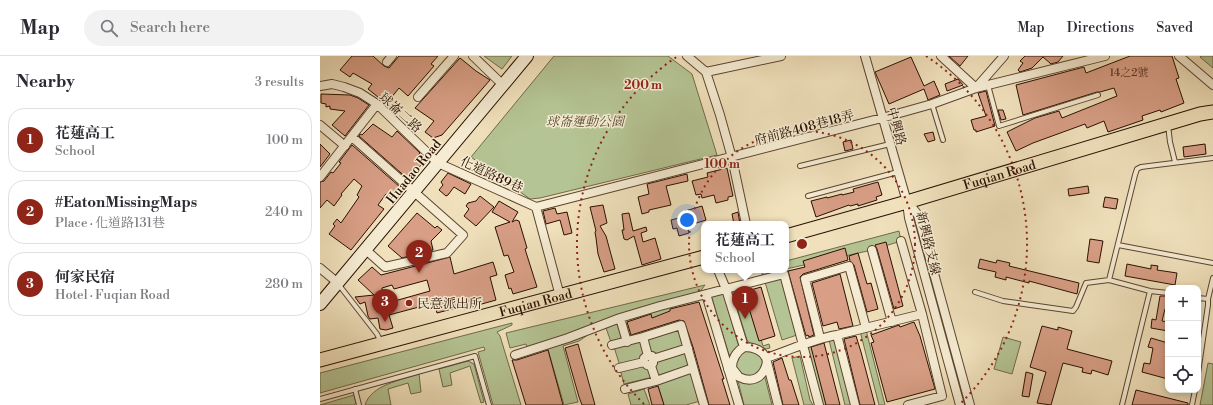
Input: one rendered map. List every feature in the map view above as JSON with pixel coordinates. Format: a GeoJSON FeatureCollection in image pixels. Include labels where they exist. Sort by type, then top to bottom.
{"type":"FeatureCollection","features":[{"type":"Feature","properties":{"kind":"main road","name":"Fuqian Road"},"geometry":{"type":"LineString","coordinates":[[789,235],[907,202],[1200,114],[1213,112]]}},
{"type":"Feature","properties":{"kind":"main road","name":"Fuqian Road"},"geometry":{"type":"LineString","coordinates":[[320,360],[701,258]]}},
{"type":"Feature","properties":{"kind":"street"},"geometry":{"type":"LineString","coordinates":[[418,97],[454,56]]}},
{"type":"Feature","properties":{"kind":"street"},"geometry":{"type":"LineString","coordinates":[[473,56],[503,85]]}},
{"type":"Feature","properties":{"kind":"street","name":"Huadao Road"},"geometry":{"type":"LineString","coordinates":[[320,304],[528,56]]}},
{"type":"Feature","properties":{"kind":"street"},"geometry":{"type":"LineString","coordinates":[[687,56],[706,72],[732,158],[745,221]]}},
{"type":"Feature","properties":{"kind":"street"},"geometry":{"type":"LineString","coordinates":[[706,72],[781,56]]}},
{"type":"Feature","properties":{"kind":"street","name":"中興路"},"geometry":{"type":"LineString","coordinates":[[865,56],[907,202]]}},
{"type":"Feature","properties":{"kind":"street"},"geometry":{"type":"LineString","coordinates":[[941,56],[976,88],[1004,56]]}},
{"type":"Feature","properties":{"kind":"street","name":"府前路408巷18弄"},"geometry":{"type":"LineString","coordinates":[[536,207],[732,158],[932,104],[976,88],[1105,56]]}},
{"type":"Feature","properties":{"kind":"street"},"geometry":{"type":"LineString","coordinates":[[1179,56],[1213,85]]}},
{"type":"Feature","properties":{"kind":"street","name":"球崙二路"},"geometry":{"type":"LineString","coordinates":[[320,86],[332,84],[344,87],[360,93],[377,104],[438,163]]}},
{"type":"Feature","properties":{"kind":"street"},"geometry":{"type":"LineString","coordinates":[[320,177],[377,104]]}},
{"type":"Feature","properties":{"kind":"street"},"geometry":{"type":"LineString","coordinates":[[320,126],[345,146]]}},
{"type":"Feature","properties":{"kind":"street"},"geometry":{"type":"LineString","coordinates":[[352,137],[464,235],[447,253],[385,267],[366,250]]}},
{"type":"Feature","properties":{"kind":"street","name":"化道路89巷"},"geometry":{"type":"LineString","coordinates":[[438,163],[536,207]]}},
{"type":"Feature","properties":{"kind":"street","name":"新興路支線"},"geometry":{"type":"LineString","coordinates":[[907,202],[909,218],[960,405]]}},
{"type":"Feature","properties":{"kind":"street","name":"新興路支線"},"geometry":{"type":"LineString","coordinates":[[907,202],[918,215],[970,405]]}},
{"type":"Feature","properties":{"kind":"street"},"geometry":{"type":"LineString","coordinates":[[536,207],[560,296]]}},
{"type":"Feature","properties":{"kind":"street"},"geometry":{"type":"LineString","coordinates":[[901,241],[922,314],[942,396],[908,405]]}},
{"type":"Feature","properties":{"kind":"street"},"geometry":{"type":"LineString","coordinates":[[872,250],[892,322]]}},
{"type":"Feature","properties":{"kind":"street"},"geometry":{"type":"LineString","coordinates":[[820,338],[805,279],[849,266],[866,328]]}},
{"type":"Feature","properties":{"kind":"street"},"geometry":{"type":"LineString","coordinates":[[320,268],[338,283]]}},
{"type":"Feature","properties":{"kind":"street"},"geometry":{"type":"LineString","coordinates":[[719,273],[726,289],[744,347]]}},
{"type":"Feature","properties":{"kind":"street"},"geometry":{"type":"LineString","coordinates":[[515,355],[568,338],[620,318],[784,274],[819,405]]}},
{"type":"Feature","properties":{"kind":"street"},"geometry":{"type":"LineString","coordinates":[[706,294],[730,369],[738,405]]}},
{"type":"Feature","properties":{"kind":"street"},"geometry":{"type":"LineString","coordinates":[[767,359],[820,338],[922,314]]}},
{"type":"Feature","properties":{"kind":"street"},"geometry":{"type":"LineString","coordinates":[[620,318],[627,342]]}},
{"type":"Feature","properties":{"kind":"street"},"geometry":{"type":"LineString","coordinates":[[612,345],[627,342],[681,325],[704,405]]}},
{"type":"Feature","properties":{"kind":"street"},"geometry":{"type":"LineString","coordinates":[[837,335],[855,405]]}},
{"type":"Feature","properties":{"kind":"street"},"geometry":{"type":"LineString","coordinates":[[643,337],[656,381]]}},
{"type":"Feature","properties":{"kind":"street"},"geometry":{"type":"LineString","coordinates":[[744,347],[759,351],[767,359],[778,405]]}},
{"type":"Feature","properties":{"kind":"street"},"geometry":{"type":"LineString","coordinates":[[730,369],[735,356],[744,347]]}},
{"type":"Feature","properties":{"kind":"street"},"geometry":{"type":"LineString","coordinates":[[619,368],[649,361],[688,348]]}},
{"type":"Feature","properties":{"kind":"street"},"geometry":{"type":"LineString","coordinates":[[730,369],[738,378],[750,381],[757,379],[763,373],[767,359]]}},
{"type":"Feature","properties":{"kind":"street"},"geometry":{"type":"LineString","coordinates":[[626,389],[656,381],[693,368]]}},
{"type":"Feature","properties":{"kind":"lane"},"geometry":{"type":"LineString","coordinates":[[988,85],[999,126],[1098,95]]}},
{"type":"Feature","properties":{"kind":"lane"},"geometry":{"type":"LineString","coordinates":[[932,104],[943,140]]}},
{"type":"Feature","properties":{"kind":"lane"},"geometry":{"type":"LineString","coordinates":[[1168,124],[1170,142],[1175,162]]}},
{"type":"Feature","properties":{"kind":"lane"},"geometry":{"type":"LineString","coordinates":[[800,166],[890,144]]}},
{"type":"Feature","properties":{"kind":"lane"},"geometry":{"type":"LineString","coordinates":[[1109,280],[1137,169],[1140,167],[1213,158]]}},
{"type":"Feature","properties":{"kind":"lane"},"geometry":{"type":"LineString","coordinates":[[808,196],[898,172]]}},
{"type":"Feature","properties":{"kind":"lane"},"geometry":{"type":"LineString","coordinates":[[1118,245],[1213,263]]}},
{"type":"Feature","properties":{"kind":"lane"},"geometry":{"type":"LineString","coordinates":[[1200,357],[1208,299],[1213,278]]}},
{"type":"Feature","properties":{"kind":"lane"},"geometry":{"type":"LineString","coordinates":[[975,292],[1003,300],[1073,311],[1076,308],[1086,283],[1109,280],[1150,291],[1165,293]]}},
{"type":"Feature","properties":{"kind":"lane"},"geometry":{"type":"LineString","coordinates":[[338,283],[377,334],[381,343]]}},
{"type":"Feature","properties":{"kind":"lane"},"geometry":{"type":"LineString","coordinates":[[1122,405],[1150,291]]}},
{"type":"Feature","properties":{"kind":"lane"},"geometry":{"type":"LineString","coordinates":[[1201,298],[1208,299]]}},
{"type":"Feature","properties":{"kind":"lane"},"geometry":{"type":"LineString","coordinates":[[320,399],[475,356],[489,405]]}},
{"type":"Feature","properties":{"kind":"lane"},"geometry":{"type":"LineString","coordinates":[[355,389],[359,405]]}},
{"type":"Feature","properties":{"kind":"lane"},"geometry":{"type":"LineString","coordinates":[[1192,405],[1194,393]]}},
{"type":"Feature","properties":{"kind":"green space"},"geometry":{"type":"Polygon","coordinates":[[[484,56],[512,56],[502,69],[484,56]]]}},
{"type":"Feature","properties":{"kind":"green space","name":"球崙運動公園"},"geometry":{"type":"Polygon","coordinates":[[[554,56],[668,56],[692,74],[717,155],[540,198],[530,199],[471,157],[554,56]]]}},
{"type":"Feature","properties":{"kind":"green space"},"geometry":{"type":"Polygon","coordinates":[[[1213,56],[1213,68],[1200,57],[1213,56]]]}},
{"type":"Feature","properties":{"kind":"green space"},"geometry":{"type":"Polygon","coordinates":[[[899,231],[901,241],[872,250],[789,268],[789,260],[899,231]]]}},
{"type":"Feature","properties":{"kind":"green space"},"geometry":{"type":"Polygon","coordinates":[[[762,273],[775,273],[763,277],[762,273]]]}},
{"type":"Feature","properties":{"kind":"green space"},"geometry":{"type":"Polygon","coordinates":[[[785,276],[800,334],[782,340],[765,282],[785,276]]]}},
{"type":"Feature","properties":{"kind":"green space"},"geometry":{"type":"Polygon","coordinates":[[[705,285],[699,293],[675,305],[681,325],[612,345],[606,328],[592,332],[579,341],[563,346],[578,402],[564,405],[547,346],[528,351],[526,344],[510,348],[506,333],[705,285]]]}},
{"type":"Feature","properties":{"kind":"green space"},"geometry":{"type":"Polygon","coordinates":[[[746,288],[763,346],[769,344],[770,348],[757,348],[751,345],[747,340],[733,295],[733,291],[746,288]]]}},
{"type":"Feature","properties":{"kind":"green space"},"geometry":{"type":"Polygon","coordinates":[[[723,292],[739,347],[733,354],[729,355],[711,295],[723,292]]]}},
{"type":"Feature","properties":{"kind":"green space"},"geometry":{"type":"Polygon","coordinates":[[[512,323],[512,325],[497,332],[500,336],[521,405],[493,405],[478,352],[485,350],[484,347],[320,393],[320,373],[512,323]]]}},
{"type":"Feature","properties":{"kind":"green space"},"geometry":{"type":"Polygon","coordinates":[[[679,327],[685,348],[655,357],[649,353],[644,339],[679,327]]]}},
{"type":"Feature","properties":{"kind":"green space"},"geometry":{"type":"Polygon","coordinates":[[[866,330],[885,405],[879,405],[860,331],[866,330]]]}},
{"type":"Feature","properties":{"kind":"green space"},"geometry":{"type":"Polygon","coordinates":[[[1003,337],[1021,342],[1012,374],[994,369],[1003,337]]]}},
{"type":"Feature","properties":{"kind":"green space"},"geometry":{"type":"Polygon","coordinates":[[[836,338],[853,405],[845,405],[829,340],[836,338]]]}},
{"type":"Feature","properties":{"kind":"green space"},"geometry":{"type":"Polygon","coordinates":[[[642,339],[646,355],[643,358],[620,366],[614,347],[642,339]]]}},
{"type":"Feature","properties":{"kind":"green space"},"geometry":{"type":"Polygon","coordinates":[[[813,342],[829,405],[819,405],[803,345],[813,342]]]}},
{"type":"Feature","properties":{"kind":"green space"},"geometry":{"type":"Polygon","coordinates":[[[751,349],[762,357],[763,366],[758,375],[744,378],[735,367],[736,359],[738,354],[751,349]]]}},
{"type":"Feature","properties":{"kind":"green space"},"geometry":{"type":"Polygon","coordinates":[[[686,350],[689,366],[656,376],[653,365],[655,360],[686,350]]]}},
{"type":"Feature","properties":{"kind":"green space"},"geometry":{"type":"Polygon","coordinates":[[[800,356],[810,400],[813,405],[804,405],[792,358],[800,356]]]}},
{"type":"Feature","properties":{"kind":"green space"},"geometry":{"type":"Polygon","coordinates":[[[468,361],[474,364],[484,402],[481,403],[470,366],[450,373],[452,385],[443,387],[439,369],[468,361]]]}},
{"type":"Feature","properties":{"kind":"green space"},"geometry":{"type":"Polygon","coordinates":[[[1208,363],[1213,364],[1213,405],[1200,405],[1208,363]]]}},
{"type":"Feature","properties":{"kind":"green space"},"geometry":{"type":"Polygon","coordinates":[[[643,364],[650,367],[653,377],[624,384],[620,369],[643,364]]]}},
{"type":"Feature","properties":{"kind":"green space"},"geometry":{"type":"Polygon","coordinates":[[[691,371],[700,401],[686,405],[664,405],[657,383],[691,371]]]}},
{"type":"Feature","properties":{"kind":"green space"},"geometry":{"type":"Polygon","coordinates":[[[419,374],[421,392],[411,394],[408,383],[388,389],[391,405],[365,405],[368,398],[380,388],[419,374]]]}},
{"type":"Feature","properties":{"kind":"green space"},"geometry":{"type":"Polygon","coordinates":[[[764,374],[772,405],[744,405],[738,381],[764,374]]]}},
{"type":"Feature","properties":{"kind":"green space"},"geometry":{"type":"Polygon","coordinates":[[[644,389],[650,405],[631,405],[628,394],[644,389]]]}},
{"type":"Feature","properties":{"kind":"green space"},"geometry":{"type":"Polygon","coordinates":[[[354,395],[356,403],[354,405],[320,405],[354,395]]]}},
{"type":"Feature","properties":{"kind":"building"},"geometry":{"type":"Polygon","coordinates":[[[352,56],[373,56],[384,66],[389,68],[399,56],[438,56],[431,64],[434,66],[408,96],[399,88],[391,98],[398,106],[394,110],[368,89],[372,84],[353,73],[350,77],[340,70],[352,56]]]}},
{"type":"Feature","properties":{"kind":"building"},"geometry":{"type":"Polygon","coordinates":[[[949,56],[968,56],[960,66],[949,56]]]}},
{"type":"Feature","properties":{"kind":"building"},"geometry":{"type":"Polygon","coordinates":[[[1025,56],[1063,56],[1058,62],[1051,64],[1043,57],[1032,68],[1020,72],[1018,70],[1023,63],[1020,61],[1025,56]]]}},
{"type":"Feature","properties":{"kind":"building"},"geometry":{"type":"Polygon","coordinates":[[[1130,56],[1172,56],[1179,78],[1176,79],[1184,103],[1161,112],[1160,110],[1142,116],[1143,120],[1108,132],[1104,121],[1087,128],[1085,124],[1033,143],[1016,151],[1007,132],[1035,118],[1059,111],[1062,118],[1117,96],[1114,88],[1023,115],[1016,85],[1084,67],[1086,73],[1130,56]]]}},
{"type":"Feature","properties":{"kind":"building"},"geometry":{"type":"Polygon","coordinates":[[[911,57],[924,86],[934,81],[940,95],[928,100],[924,89],[889,104],[875,72],[911,57]]]}},
{"type":"Feature","properties":{"kind":"building"},"geometry":{"type":"Polygon","coordinates":[[[460,58],[490,80],[442,135],[433,138],[425,132],[434,121],[415,108],[460,58]]]}},
{"type":"Feature","properties":{"kind":"building"},"geometry":{"type":"Polygon","coordinates":[[[958,79],[963,85],[947,91],[945,84],[958,79]]]}},
{"type":"Feature","properties":{"kind":"building"},"geometry":{"type":"Polygon","coordinates":[[[986,91],[995,126],[976,132],[971,120],[986,116],[978,93],[986,91]]]}},
{"type":"Feature","properties":{"kind":"building"},"geometry":{"type":"Polygon","coordinates":[[[321,94],[350,95],[369,105],[345,136],[332,125],[345,111],[330,109],[330,106],[326,107],[326,104],[321,103],[321,94]]]}},
{"type":"Feature","properties":{"kind":"building"},"geometry":{"type":"Polygon","coordinates":[[[998,110],[1003,110],[1006,119],[1001,120],[998,110]]]}},
{"type":"Feature","properties":{"kind":"building"},"geometry":{"type":"Polygon","coordinates":[[[373,124],[392,137],[397,131],[420,153],[418,156],[425,160],[409,180],[359,136],[373,124]]]}},
{"type":"Feature","properties":{"kind":"building"},"geometry":{"type":"Polygon","coordinates":[[[933,132],[935,140],[928,142],[924,134],[933,132]]]}},
{"type":"Feature","properties":{"kind":"building"},"geometry":{"type":"Polygon","coordinates":[[[851,140],[853,149],[845,151],[843,142],[851,140]]]}},
{"type":"Feature","properties":{"kind":"building"},"geometry":{"type":"Polygon","coordinates":[[[320,144],[330,154],[320,167],[320,144]]]}},
{"type":"Feature","properties":{"kind":"building"},"geometry":{"type":"Polygon","coordinates":[[[1205,144],[1206,154],[1184,157],[1183,147],[1205,144]]]}},
{"type":"Feature","properties":{"kind":"building"},"geometry":{"type":"Polygon","coordinates":[[[352,145],[400,187],[391,197],[386,194],[378,205],[384,209],[351,250],[329,234],[335,226],[333,224],[337,219],[341,223],[359,197],[357,195],[362,186],[354,179],[341,194],[342,195],[334,206],[327,200],[320,208],[320,182],[324,181],[331,172],[333,173],[341,163],[339,162],[352,145]]]}},
{"type":"Feature","properties":{"kind":"building"},"geometry":{"type":"Polygon","coordinates":[[[727,168],[733,196],[728,197],[728,200],[716,203],[714,195],[702,198],[701,194],[696,195],[692,181],[708,177],[707,173],[727,168]]]}},
{"type":"Feature","properties":{"kind":"building"},"geometry":{"type":"Polygon","coordinates":[[[448,173],[471,184],[465,194],[454,187],[446,196],[439,190],[443,185],[441,182],[448,173]]]}},
{"type":"Feature","properties":{"kind":"building"},"geometry":{"type":"Polygon","coordinates":[[[687,174],[688,181],[666,186],[671,205],[649,210],[649,212],[642,214],[638,197],[649,194],[647,184],[687,174]]]}},
{"type":"Feature","properties":{"kind":"building"},"geometry":{"type":"Polygon","coordinates":[[[878,182],[882,195],[876,197],[877,200],[858,206],[858,204],[849,205],[816,217],[811,201],[854,192],[853,189],[878,182]]]}},
{"type":"Feature","properties":{"kind":"building"},"geometry":{"type":"Polygon","coordinates":[[[1088,186],[1089,193],[1069,196],[1068,189],[1088,186]]]}},
{"type":"Feature","properties":{"kind":"building"},"geometry":{"type":"Polygon","coordinates":[[[480,196],[494,207],[476,226],[464,216],[469,209],[466,206],[468,203],[476,201],[480,196]]]}},
{"type":"Feature","properties":{"kind":"building"},"geometry":{"type":"Polygon","coordinates":[[[1105,197],[1118,199],[1116,209],[1103,207],[1105,197]]]}},
{"type":"Feature","properties":{"kind":"building"},"geometry":{"type":"Polygon","coordinates":[[[499,201],[518,212],[512,222],[516,220],[519,221],[527,248],[525,249],[537,287],[513,294],[511,288],[509,289],[505,275],[514,272],[508,255],[504,256],[495,227],[510,222],[492,212],[499,201]]]}},
{"type":"Feature","properties":{"kind":"building"},"geometry":{"type":"Polygon","coordinates":[[[603,205],[607,223],[600,226],[606,236],[615,269],[604,272],[598,254],[596,231],[590,207],[603,205]]]}},
{"type":"Feature","properties":{"kind":"building"},"geometry":{"type":"Polygon","coordinates":[[[702,206],[706,220],[687,226],[689,233],[679,236],[677,228],[673,229],[671,220],[687,216],[685,211],[702,206]]]}},
{"type":"Feature","properties":{"kind":"building"},"geometry":{"type":"Polygon","coordinates":[[[555,208],[557,214],[567,212],[572,233],[564,235],[560,220],[546,224],[543,211],[555,208]]]}},
{"type":"Feature","properties":{"kind":"building"},"geometry":{"type":"Polygon","coordinates":[[[738,212],[740,221],[733,221],[732,214],[738,212]]]}},
{"type":"Feature","properties":{"kind":"building"},"geometry":{"type":"Polygon","coordinates":[[[417,213],[435,228],[437,226],[442,230],[431,241],[433,250],[402,258],[388,246],[417,213]]]}},
{"type":"Feature","properties":{"kind":"building"},"geometry":{"type":"Polygon","coordinates":[[[629,213],[633,231],[646,227],[647,231],[641,233],[643,242],[655,238],[661,259],[642,265],[634,236],[627,240],[624,239],[622,230],[624,230],[622,214],[629,213]]]}},
{"type":"Feature","properties":{"kind":"building"},"geometry":{"type":"Polygon","coordinates":[[[1090,239],[1103,241],[1099,263],[1087,261],[1090,239]]]}},
{"type":"Feature","properties":{"kind":"building"},"geometry":{"type":"Polygon","coordinates":[[[886,242],[903,306],[894,309],[875,245],[886,242]]]}},
{"type":"Feature","properties":{"kind":"building"},"geometry":{"type":"Polygon","coordinates":[[[845,248],[848,260],[803,274],[800,277],[814,335],[809,337],[808,335],[806,336],[789,273],[789,271],[805,267],[803,261],[845,248]]]}},
{"type":"Feature","properties":{"kind":"building"},"geometry":{"type":"Polygon","coordinates":[[[858,253],[867,284],[871,283],[878,309],[867,312],[854,265],[850,261],[849,256],[858,253]]]}},
{"type":"Feature","properties":{"kind":"building"},"geometry":{"type":"Polygon","coordinates":[[[450,257],[454,274],[493,262],[497,275],[490,277],[496,300],[464,309],[463,306],[437,313],[434,303],[389,315],[393,328],[386,330],[380,329],[378,318],[370,319],[365,302],[360,304],[355,297],[374,295],[358,280],[372,267],[381,275],[450,257]],[[427,280],[394,289],[392,285],[382,288],[384,304],[430,291],[427,280]]]}},
{"type":"Feature","properties":{"kind":"building"},"geometry":{"type":"Polygon","coordinates":[[[980,259],[996,263],[997,260],[1010,263],[1009,266],[1079,283],[1077,294],[1029,281],[1029,283],[1006,277],[1006,280],[995,277],[996,272],[978,268],[980,259]]]}},
{"type":"Feature","properties":{"kind":"building"},"geometry":{"type":"Polygon","coordinates":[[[1127,264],[1151,269],[1151,265],[1158,266],[1157,270],[1177,273],[1175,285],[1125,276],[1127,264]]]}},
{"type":"Feature","properties":{"kind":"building"},"geometry":{"type":"Polygon","coordinates":[[[840,274],[853,326],[839,329],[837,322],[823,326],[812,283],[840,274]]]}},
{"type":"Feature","properties":{"kind":"building"},"geometry":{"type":"Polygon","coordinates":[[[761,287],[775,336],[759,341],[744,292],[761,287]]]}},
{"type":"Feature","properties":{"kind":"building"},"geometry":{"type":"Polygon","coordinates":[[[1160,296],[1165,296],[1165,309],[1162,321],[1165,322],[1165,330],[1151,328],[1152,319],[1156,320],[1160,296]]]}},
{"type":"Feature","properties":{"kind":"building"},"geometry":{"type":"Polygon","coordinates":[[[699,302],[724,379],[722,379],[730,405],[709,405],[693,347],[684,321],[679,320],[631,335],[627,322],[651,314],[652,318],[670,311],[670,309],[699,302]]]}},
{"type":"Feature","properties":{"kind":"building"},"geometry":{"type":"Polygon","coordinates":[[[914,322],[920,336],[935,389],[887,402],[871,343],[874,342],[871,335],[899,325],[900,327],[914,322]]]}},
{"type":"Feature","properties":{"kind":"building"},"geometry":{"type":"Polygon","coordinates":[[[1042,326],[1058,330],[1058,327],[1072,331],[1067,349],[1112,361],[1108,375],[1092,370],[1091,374],[1082,372],[1083,368],[1063,363],[1051,405],[1037,403],[1046,372],[1030,367],[1042,326]]]}},
{"type":"Feature","properties":{"kind":"building"},"geometry":{"type":"Polygon","coordinates":[[[856,336],[875,405],[860,405],[844,339],[856,336]]]}},
{"type":"Feature","properties":{"kind":"building"},"geometry":{"type":"Polygon","coordinates":[[[1151,338],[1165,342],[1165,378],[1142,372],[1144,363],[1150,364],[1153,348],[1148,347],[1151,338]]]}},
{"type":"Feature","properties":{"kind":"building"},"geometry":{"type":"Polygon","coordinates":[[[824,343],[840,405],[826,405],[811,347],[824,343]]]}},
{"type":"Feature","properties":{"kind":"building"},"geometry":{"type":"Polygon","coordinates":[[[578,344],[595,405],[582,405],[565,348],[578,344]]]}},
{"type":"Feature","properties":{"kind":"building"},"geometry":{"type":"Polygon","coordinates":[[[548,350],[563,405],[526,405],[512,360],[517,360],[548,350]]]}},
{"type":"Feature","properties":{"kind":"building"},"geometry":{"type":"Polygon","coordinates":[[[782,358],[799,405],[783,405],[773,362],[782,358]]]}},
{"type":"Feature","properties":{"kind":"building"},"geometry":{"type":"Polygon","coordinates":[[[1026,372],[1033,374],[1029,397],[1022,396],[1026,372]]]}},
{"type":"Feature","properties":{"kind":"building"},"geometry":{"type":"Polygon","coordinates":[[[658,386],[664,405],[652,405],[648,389],[658,386]]]}},
{"type":"Feature","properties":{"kind":"building"},"geometry":{"type":"Polygon","coordinates":[[[1136,390],[1188,403],[1188,405],[1132,405],[1136,390]]]}},
{"type":"Feature","properties":{"kind":"place","name":"#EatonMissingMaps"},"geometry":{"type":"Point","coordinates":[419,273]}},
{"type":"Feature","properties":{"kind":"place","name":"民意派出所"},"geometry":{"type":"Point","coordinates":[409,303]}},
{"type":"Feature","properties":{"kind":"place","name":"花蓮高工"},"geometry":{"type":"Point","coordinates":[745,319]}},
{"type":"Feature","properties":{"kind":"place","name":"何家民宿"},"geometry":{"type":"Point","coordinates":[385,322]}}]}
